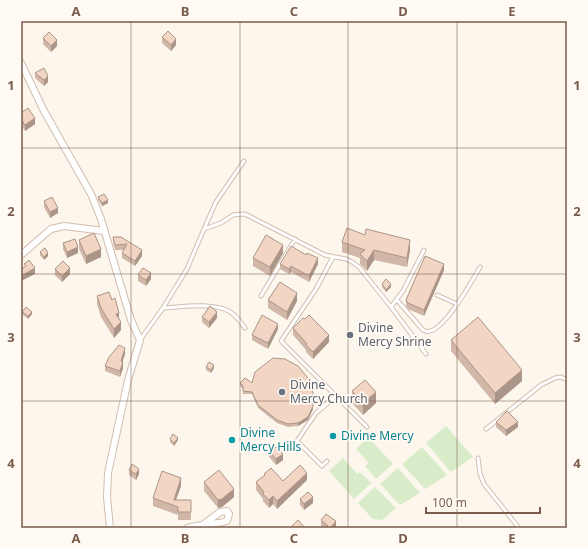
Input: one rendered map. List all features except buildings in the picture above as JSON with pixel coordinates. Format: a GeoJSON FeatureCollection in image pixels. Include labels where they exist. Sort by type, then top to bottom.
{"type":"FeatureCollection","features":[{"type":"Feature","properties":{"kind":"street"},"geometry":{"type":"LineString","coordinates":[[21,63],[44,111],[91,194],[104,230],[131,320],[140,340],[128,380],[108,473],[107,497],[110,528]]}},
{"type":"Feature","properties":{"kind":"street"},"geometry":{"type":"LineString","coordinates":[[21,255],[51,229],[64,226],[104,230]]}},
{"type":"Feature","properties":{"kind":"street"},"geometry":{"type":"LineString","coordinates":[[187,528],[204,524]]}},
{"type":"Feature","properties":{"kind":"lane"},"geometry":{"type":"LineString","coordinates":[[140,340],[163,308],[187,269],[216,202],[244,161]]}},
{"type":"Feature","properties":{"kind":"lane"},"geometry":{"type":"LineString","coordinates":[[204,229],[221,223],[233,215],[241,214],[254,218],[321,254],[346,259],[359,267],[426,354]]}},
{"type":"Feature","properties":{"kind":"lane"},"geometry":{"type":"LineString","coordinates":[[262,296],[294,239]]}},
{"type":"Feature","properties":{"kind":"lane"},"geometry":{"type":"LineString","coordinates":[[391,307],[397,300],[424,250]]}},
{"type":"Feature","properties":{"kind":"lane"},"geometry":{"type":"LineString","coordinates":[[333,257],[318,285],[281,341],[366,427]]}},
{"type":"Feature","properties":{"kind":"lane"},"geometry":{"type":"LineString","coordinates":[[397,300],[423,330],[429,332],[434,331],[457,304],[480,267]]}},
{"type":"Feature","properties":{"kind":"lane"},"geometry":{"type":"LineString","coordinates":[[438,295],[457,304]]}},
{"type":"Feature","properties":{"kind":"lane"},"geometry":{"type":"LineString","coordinates":[[163,308],[207,306],[224,308],[234,314],[245,328]]}},
{"type":"Feature","properties":{"kind":"lane"},"geometry":{"type":"LineString","coordinates":[[486,429],[542,385],[556,378],[564,378],[567,380]]}},
{"type":"Feature","properties":{"kind":"lane"},"geometry":{"type":"LineString","coordinates":[[327,461],[322,466],[297,441],[316,413],[336,396]]}},
{"type":"Feature","properties":{"kind":"lane"},"geometry":{"type":"LineString","coordinates":[[478,458],[480,474],[484,484],[519,528]]}},
{"type":"Feature","properties":{"kind":"green space"},"geometry":{"type":"Polygon","coordinates":[[[446,426],[473,457],[451,472],[426,443],[446,426]]]}},
{"type":"Feature","properties":{"kind":"green space"},"geometry":{"type":"Polygon","coordinates":[[[368,437],[393,464],[376,479],[365,466],[369,463],[356,449],[368,437]]]}},
{"type":"Feature","properties":{"kind":"green space"},"geometry":{"type":"Polygon","coordinates":[[[422,447],[447,475],[425,489],[402,464],[422,447]]]}},
{"type":"Feature","properties":{"kind":"green space"},"geometry":{"type":"Polygon","coordinates":[[[343,458],[357,474],[360,472],[371,483],[354,499],[329,471],[343,458]]]}},
{"type":"Feature","properties":{"kind":"green space"},"geometry":{"type":"Polygon","coordinates":[[[398,468],[420,493],[400,505],[380,484],[398,468]]]}},
{"type":"Feature","properties":{"kind":"green space"},"geometry":{"type":"Polygon","coordinates":[[[375,487],[396,508],[382,520],[373,519],[358,503],[375,487]]]}},
{"type":"Feature","properties":{"kind":"place","name":"Divine Mercy Shrine"},"geometry":{"type":"Point","coordinates":[350,335]}},
{"type":"Feature","properties":{"kind":"place","name":"Divine Mercy Church"},"geometry":{"type":"Point","coordinates":[282,392]}},
{"type":"Feature","properties":{"kind":"place","name":"Divine Mercy"},"geometry":{"type":"Point","coordinates":[333,436]}},
{"type":"Feature","properties":{"kind":"place","name":"Divine Mercy Hills"},"geometry":{"type":"Point","coordinates":[232,440]}}]}
